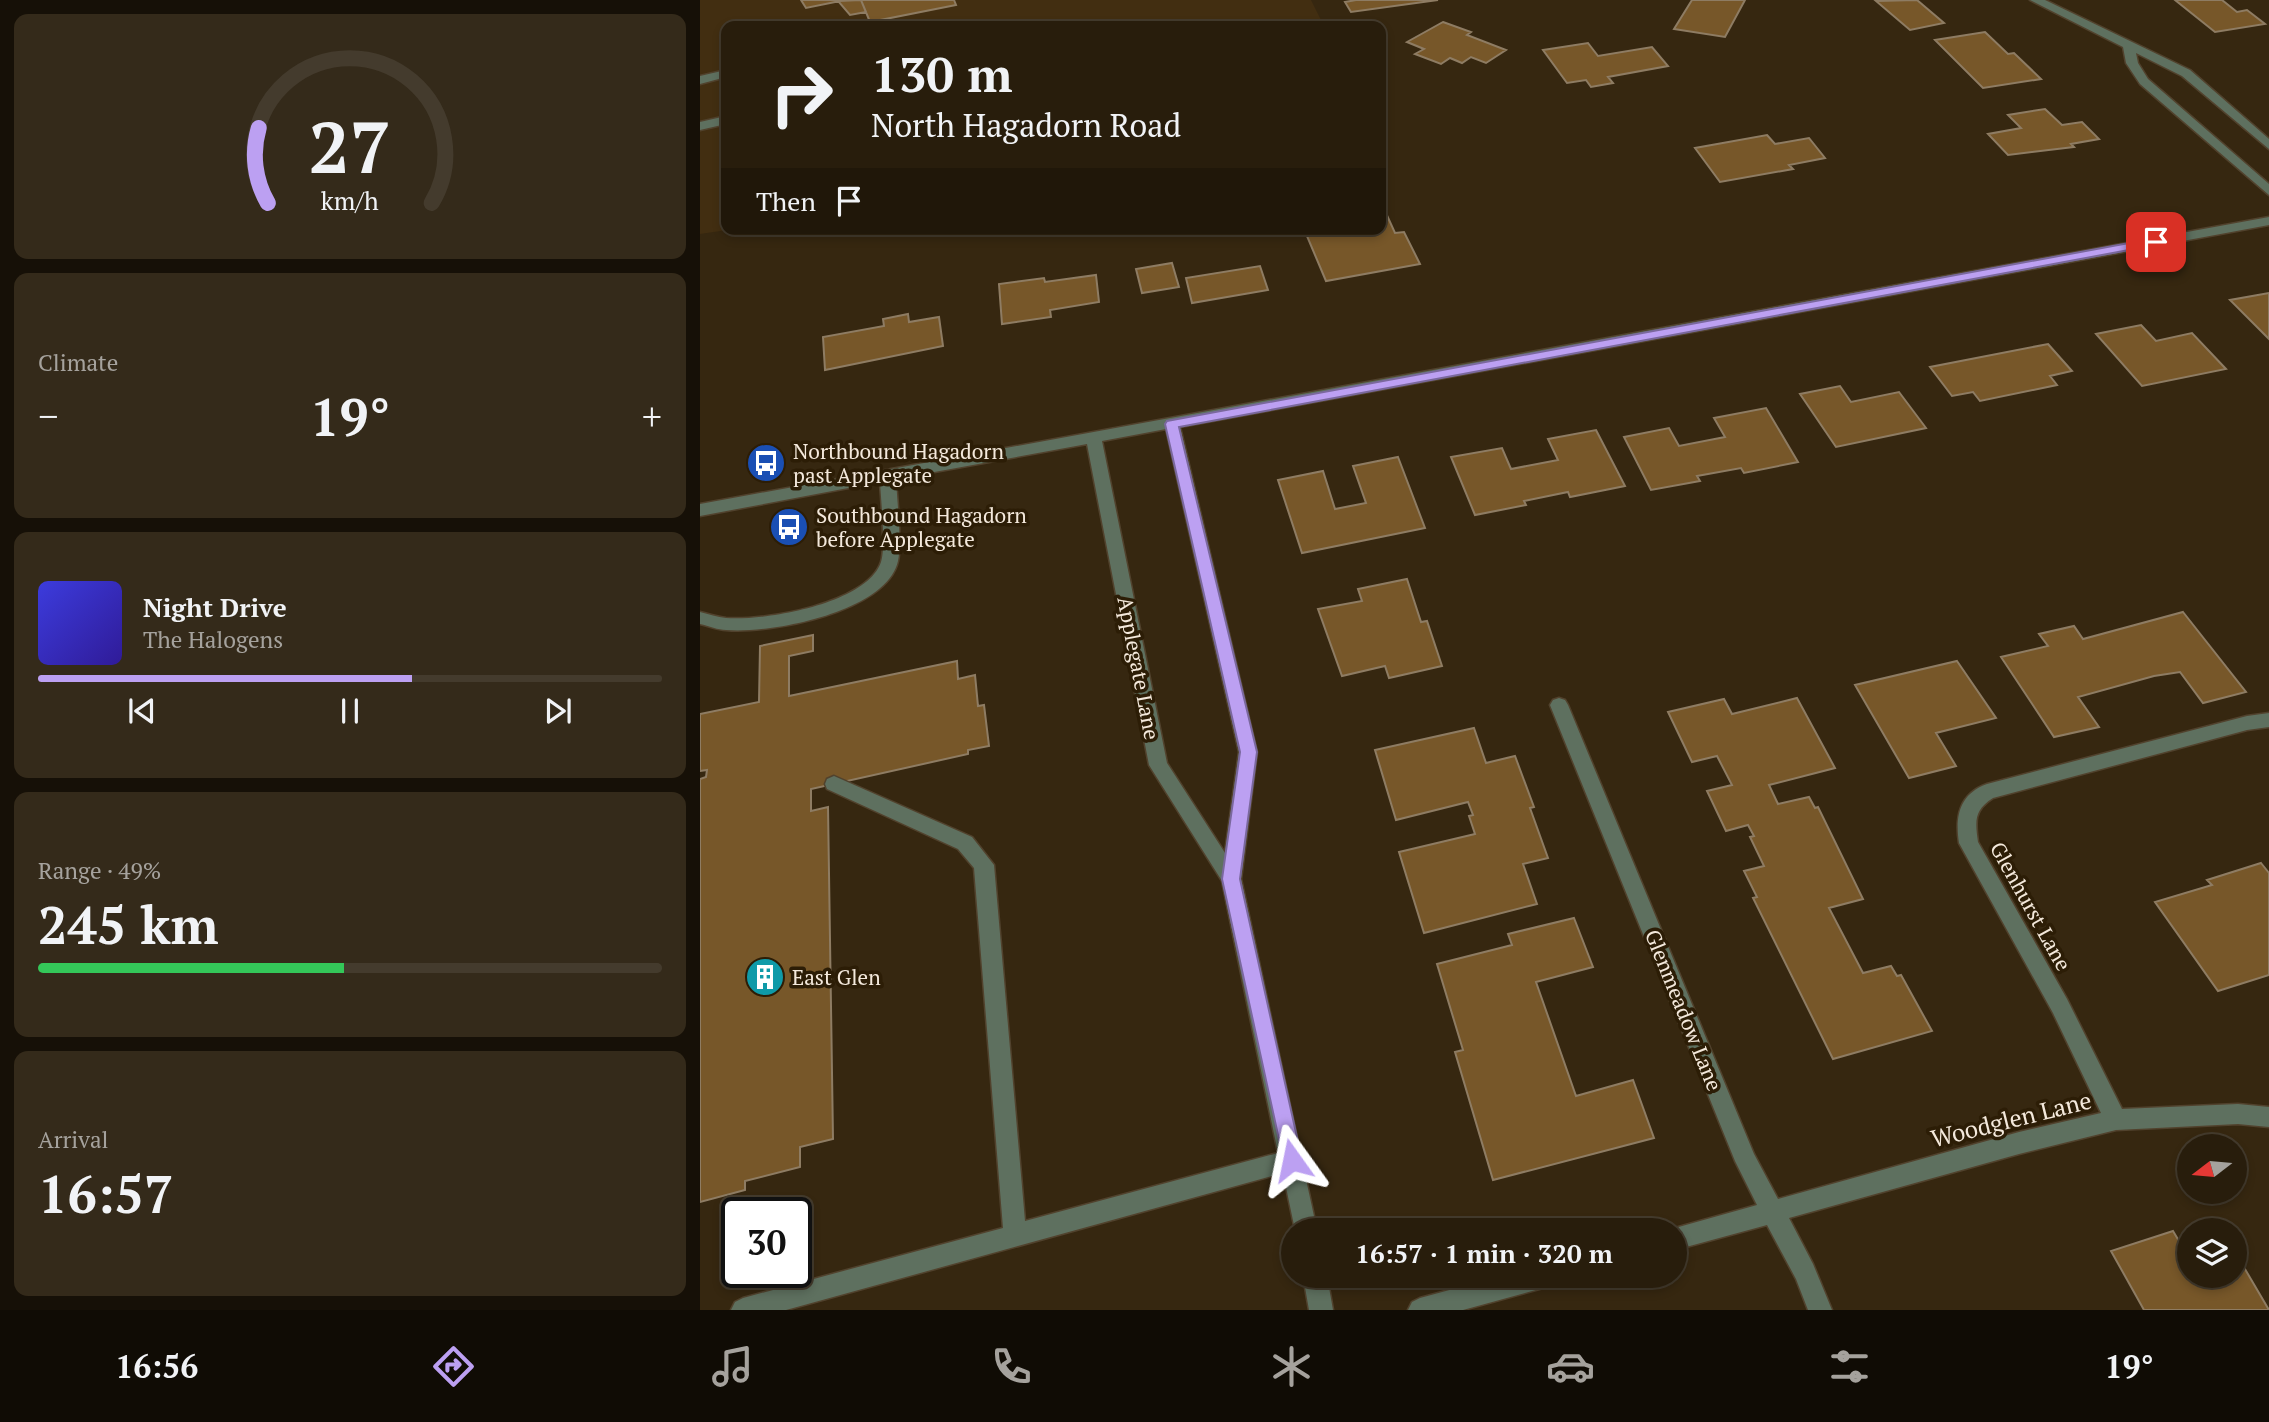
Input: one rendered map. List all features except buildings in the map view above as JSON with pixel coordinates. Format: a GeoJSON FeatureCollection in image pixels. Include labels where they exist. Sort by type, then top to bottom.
{"type":"FeatureCollection","features":[{"type":"Feature","properties":{"kind":"street"},"geometry":{"type":"LineString","coordinates":[[2036,0],[2129,47],[2161,58],[2186,73],[2269,145]]}},
{"type":"Feature","properties":{"kind":"street"},"geometry":{"type":"LineString","coordinates":[[2129,47],[2132,63],[2144,81],[2269,191]]}},
{"type":"Feature","properties":{"kind":"street"},"geometry":{"type":"LineString","coordinates":[[700,80],[721,75]]}},
{"type":"Feature","properties":{"kind":"street"},"geometry":{"type":"LineString","coordinates":[[700,126],[721,121]]}},
{"type":"Feature","properties":{"kind":"street"},"geometry":{"type":"LineString","coordinates":[[700,510],[2269,221]]}},
{"type":"Feature","properties":{"kind":"street","name":"Applegate Lane"},"geometry":{"type":"LineString","coordinates":[[1172,424],[1248,752],[1231,879],[1304,1218]]}},
{"type":"Feature","properties":{"kind":"street","name":"Applegate Lane"},"geometry":{"type":"LineString","coordinates":[[1094,438],[1158,765],[1231,879]]}},
{"type":"Feature","properties":{"kind":"street"},"geometry":{"type":"LineString","coordinates":[[700,618],[726,624],[811,613],[843,603],[878,583],[887,571],[890,561],[888,476]]}},
{"type":"Feature","properties":{"kind":"street","name":"Glenmeadow Lane"},"geometry":{"type":"LineString","coordinates":[[1559,705],[1745,1161],[1821,1310]]}},
{"type":"Feature","properties":{"kind":"street","name":"Glenhurst Lane"},"geometry":{"type":"LineString","coordinates":[[2116,1120],[2060,1006],[1969,843],[1964,820],[1971,802],[1987,792],[2247,723],[2269,720]]}},
{"type":"Feature","properties":{"kind":"street"},"geometry":{"type":"LineString","coordinates":[[834,784],[965,843],[984,865],[1015,1235]]}},
{"type":"Feature","properties":{"kind":"street","name":"Woodglen Lane"},"geometry":{"type":"LineString","coordinates":[[1687,1236],[2006,1146],[2116,1120],[2238,1114],[2269,1117]]}},
{"type":"Feature","properties":{"kind":"street"},"geometry":{"type":"LineString","coordinates":[[743,1310],[1292,1160]]}},
{"type":"Feature","properties":{"kind":"street"},"geometry":{"type":"LineString","coordinates":[[1317,1288],[1321,1310]]}},
{"type":"Feature","properties":{"kind":"street"},"geometry":{"type":"LineString","coordinates":[[1420,1310],[1500,1288]]}},
{"type":"Feature","properties":{"kind":"shaded area"},"geometry":{"type":"Polygon","coordinates":[[[700,0],[1311,0],[1322,21],[721,21],[721,231],[700,234],[700,0]]]}},
{"type":"Feature","properties":{"kind":"place","name":"Northbound Hagadorn past Applegate"},"geometry":{"type":"Point","coordinates":[766,463]}},
{"type":"Feature","properties":{"kind":"place","name":"Southbound Hagadorn before Applegate"},"geometry":{"type":"Point","coordinates":[789,527]}},
{"type":"Feature","properties":{"kind":"place","name":"East Glen"},"geometry":{"type":"Point","coordinates":[765,977]}},
{"type":"Feature","properties":{"kind":"route"},"geometry":{"type":"LineString","coordinates":[[1292,1160],[1231,879],[1248,752],[1172,424],[2156,242]]}}]}
